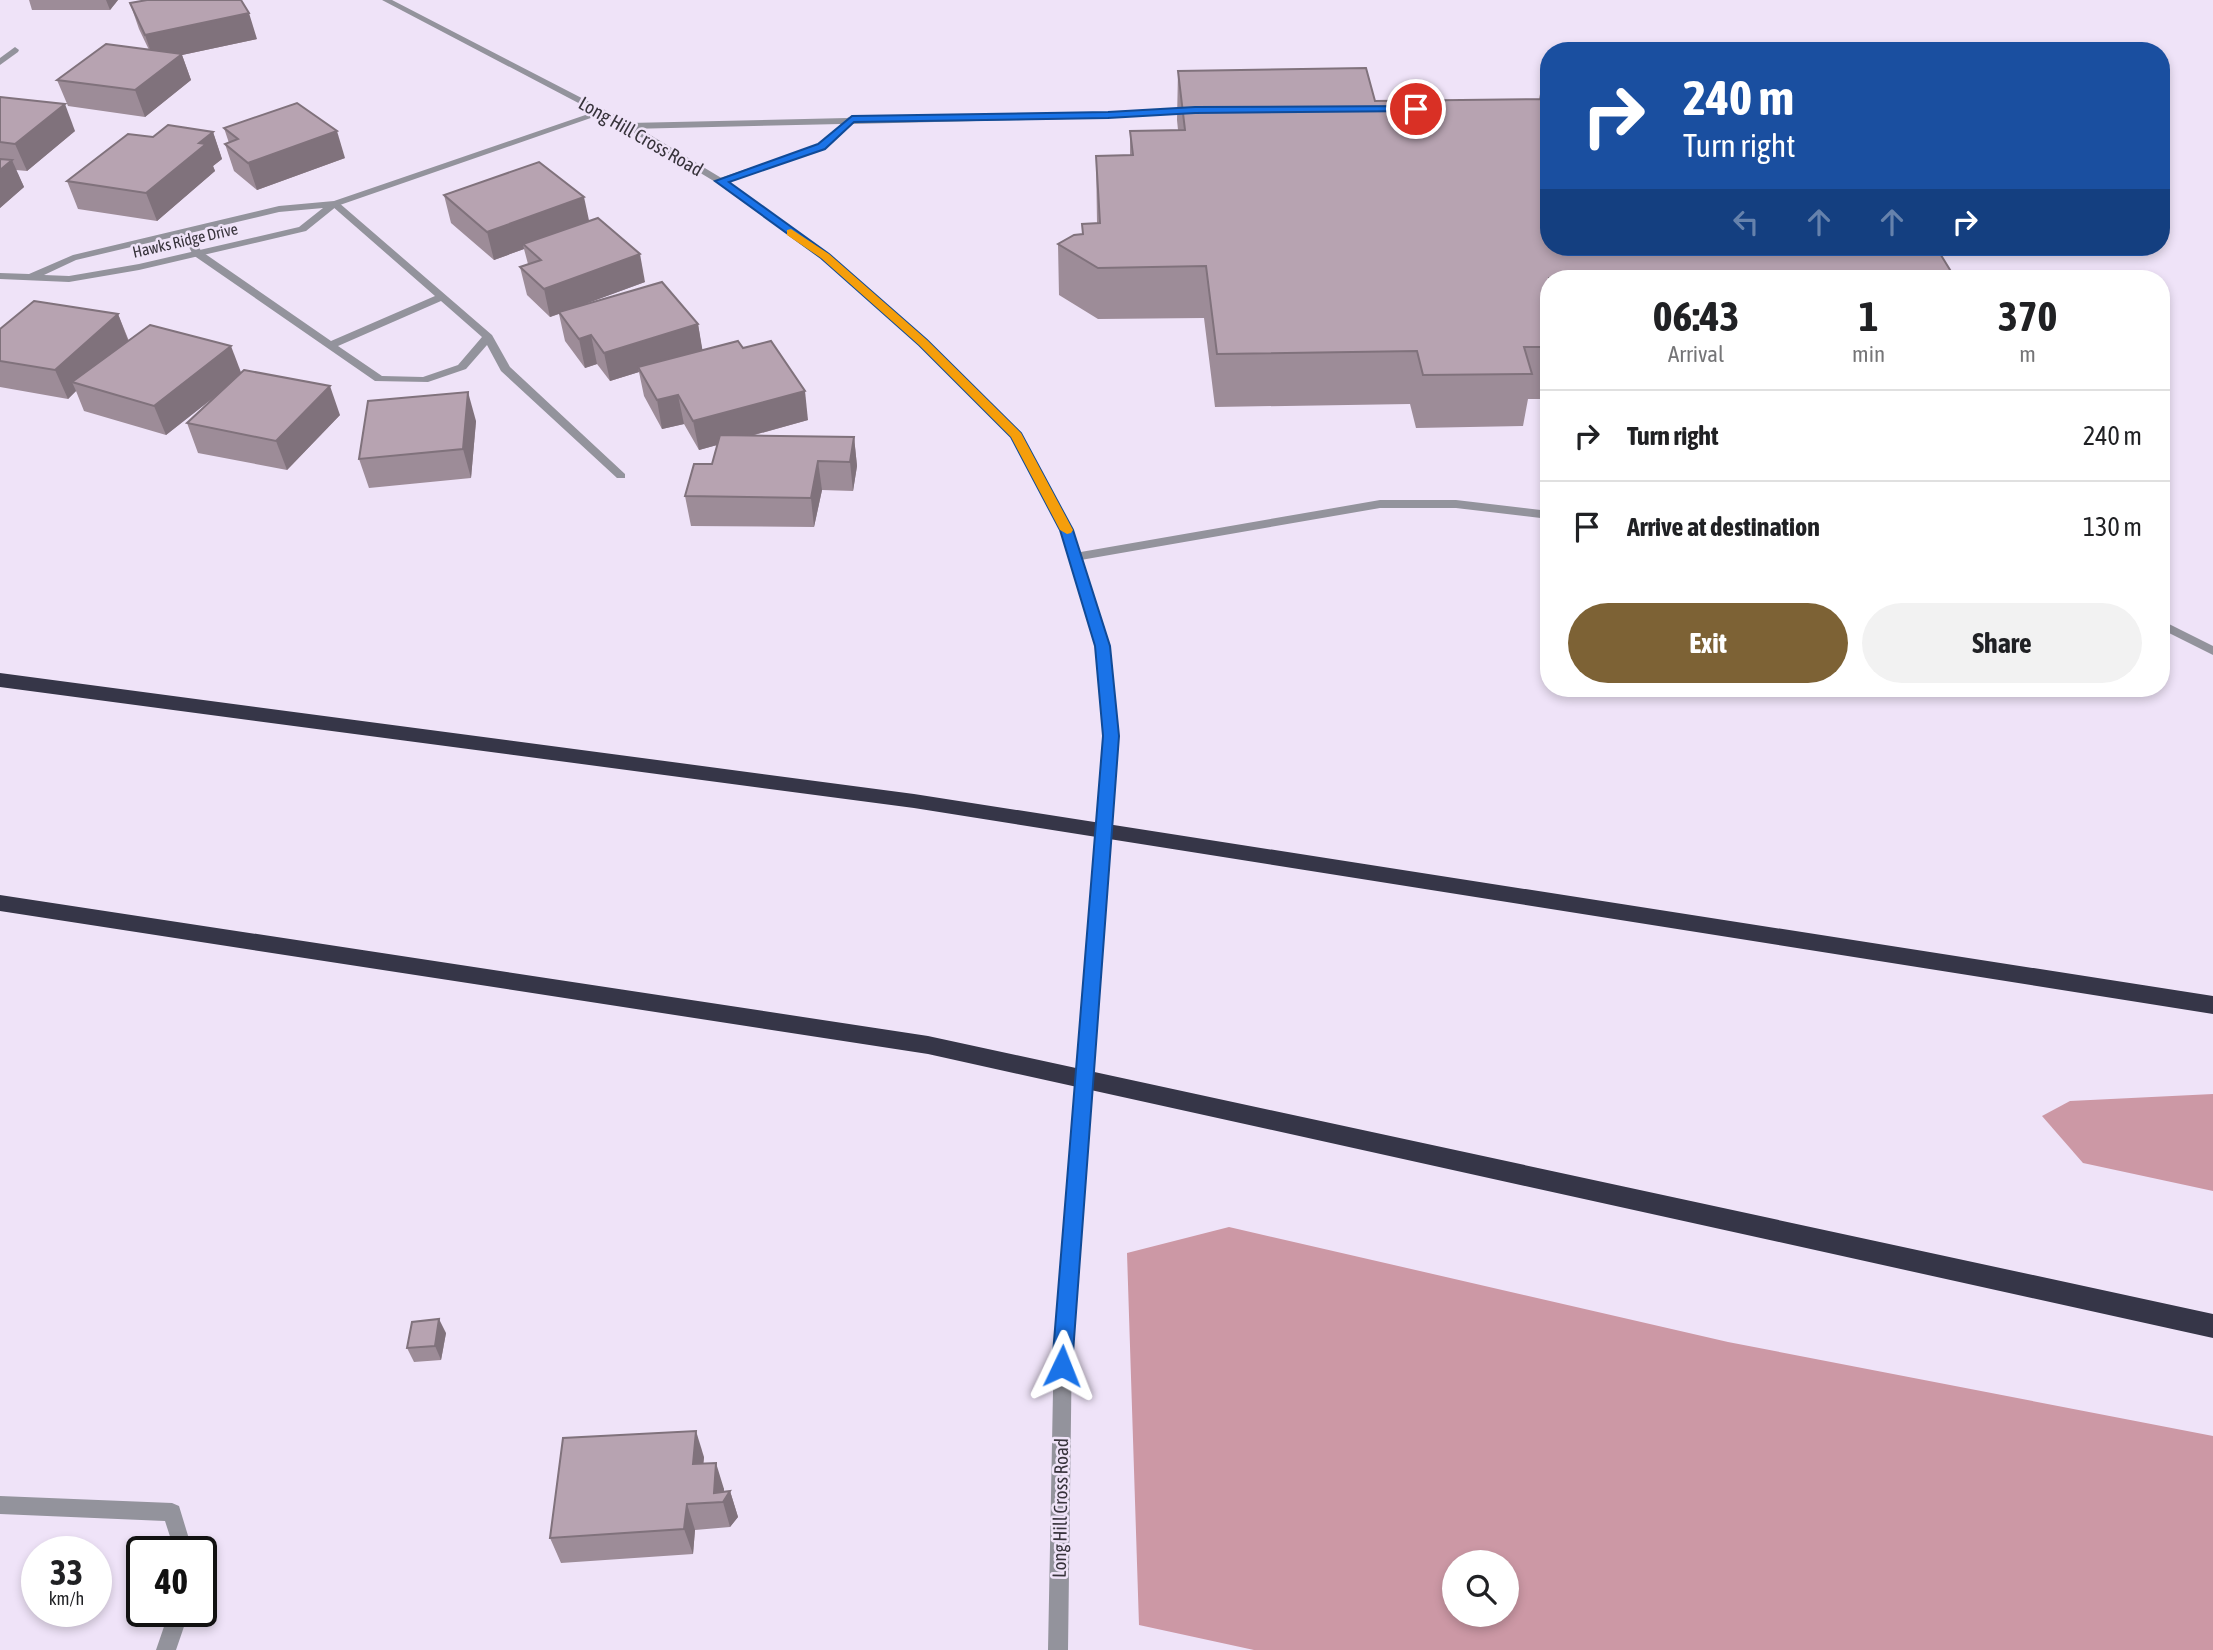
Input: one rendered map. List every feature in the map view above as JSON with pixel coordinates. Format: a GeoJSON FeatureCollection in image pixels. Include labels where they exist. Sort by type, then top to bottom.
{"type":"FeatureCollection","features":[{"type":"Feature","properties":{"kind":"highway"},"geometry":{"type":"LineString","coordinates":[[0,680],[914,801],[2213,1005]]}},
{"type":"Feature","properties":{"kind":"highway"},"geometry":{"type":"LineString","coordinates":[[0,904],[928,1045],[2213,1326]]}},
{"type":"Feature","properties":{"kind":"street","name":"Long Hill Cross Road"},"geometry":{"type":"LineString","coordinates":[[386,0],[629,126],[720,181],[825,256],[923,342],[1017,435],[1066,530],[1103,646],[1111,736],[1063,1340],[1058,1650]]}},
{"type":"Feature","properties":{"kind":"street"},"geometry":{"type":"LineString","coordinates":[[0,62],[15,50]]}},
{"type":"Feature","properties":{"kind":"street"},"geometry":{"type":"LineString","coordinates":[[629,126],[1209,110]]}},
{"type":"Feature","properties":{"kind":"street","name":"Hawks Ridge Drive"},"geometry":{"type":"LineString","coordinates":[[33,276],[73,258],[186,231],[279,209],[335,204],[603,112]]}},
{"type":"Feature","properties":{"kind":"street"},"geometry":{"type":"LineString","coordinates":[[720,181],[822,147],[852,119]]}},
{"type":"Feature","properties":{"kind":"street","name":"Hawks Ridge Drive"},"geometry":{"type":"LineString","coordinates":[[0,276],[69,279],[197,253],[302,229],[335,204]]}},
{"type":"Feature","properties":{"kind":"street"},"geometry":{"type":"LineString","coordinates":[[335,204],[488,337],[505,369],[621,476]]}},
{"type":"Feature","properties":{"kind":"street"},"geometry":{"type":"LineString","coordinates":[[186,231],[197,253],[379,379],[425,380],[462,368],[488,337]]}},
{"type":"Feature","properties":{"kind":"street"},"geometry":{"type":"LineString","coordinates":[[330,345],[442,298]]}},
{"type":"Feature","properties":{"kind":"street"},"geometry":{"type":"LineString","coordinates":[[1075,557],[1380,504],[1456,504],[1540,514]]}},
{"type":"Feature","properties":{"kind":"street"},"geometry":{"type":"LineString","coordinates":[[2170,629],[2213,651]]}},
{"type":"Feature","properties":{"kind":"street"},"geometry":{"type":"LineString","coordinates":[[0,1505],[172,1512],[179,1536]]}},
{"type":"Feature","properties":{"kind":"street"},"geometry":{"type":"LineString","coordinates":[[166,1650],[173,1627]]}},
{"type":"Feature","properties":{"kind":"shaded area"},"geometry":{"type":"Polygon","coordinates":[[[2213,1094],[2213,1191],[2083,1163],[2042,1116],[2070,1101],[2213,1094]]]}},
{"type":"Feature","properties":{"kind":"shaded area"},"geometry":{"type":"Polygon","coordinates":[[[1229,1227],[1728,1342],[2213,1436],[2213,1650],[1254,1650],[1139,1625],[1127,1253],[1229,1227]]]}},
{"type":"Feature","properties":{"kind":"building"},"geometry":{"type":"Polygon","coordinates":[[[147,0],[241,0],[249,13],[145,35],[130,3],[147,0]]]}},
{"type":"Feature","properties":{"kind":"building"},"geometry":{"type":"Polygon","coordinates":[[[106,44],[182,54],[135,90],[57,80],[106,44]]]}},
{"type":"Feature","properties":{"kind":"building"},"geometry":{"type":"Polygon","coordinates":[[[1366,68],[1375,101],[1540,99],[1540,256],[1942,256],[1950,270],[1540,270],[1540,347],[1524,347],[1532,374],[1423,375],[1417,351],[1217,354],[1206,266],[1098,268],[1058,244],[1074,235],[1083,234],[1082,224],[1100,223],[1096,156],[1133,155],[1130,131],[1185,130],[1178,71],[1366,68]]]}},
{"type":"Feature","properties":{"kind":"building"},"geometry":{"type":"Polygon","coordinates":[[[0,97],[65,104],[15,144],[0,142],[0,97]]]}},
{"type":"Feature","properties":{"kind":"building"},"geometry":{"type":"Polygon","coordinates":[[[297,103],[337,131],[248,163],[225,144],[238,139],[224,128],[297,103]]]}},
{"type":"Feature","properties":{"kind":"building"},"geometry":{"type":"Polygon","coordinates":[[[168,125],[213,132],[199,143],[206,144],[146,193],[67,181],[128,134],[153,137],[168,125]]]}},
{"type":"Feature","properties":{"kind":"building"},"geometry":{"type":"Polygon","coordinates":[[[0,159],[12,160],[0,170],[0,159]]]}},
{"type":"Feature","properties":{"kind":"building"},"geometry":{"type":"Polygon","coordinates":[[[539,162],[584,197],[487,232],[444,195],[539,162]]]}},
{"type":"Feature","properties":{"kind":"building"},"geometry":{"type":"Polygon","coordinates":[[[598,218],[640,254],[544,289],[520,267],[541,260],[523,244],[598,218]]]}},
{"type":"Feature","properties":{"kind":"building"},"geometry":{"type":"Polygon","coordinates":[[[662,282],[698,324],[604,353],[591,335],[579,339],[559,312],[662,282]]]}},
{"type":"Feature","properties":{"kind":"building"},"geometry":{"type":"Polygon","coordinates":[[[34,301],[118,314],[55,370],[0,361],[0,329],[34,301]]]}},
{"type":"Feature","properties":{"kind":"building"},"geometry":{"type":"Polygon","coordinates":[[[150,325],[231,346],[154,406],[72,382],[150,325]]]}},
{"type":"Feature","properties":{"kind":"building"},"geometry":{"type":"Polygon","coordinates":[[[738,341],[743,348],[771,341],[805,391],[693,421],[678,395],[657,400],[638,367],[738,341]]]}},
{"type":"Feature","properties":{"kind":"building"},"geometry":{"type":"Polygon","coordinates":[[[244,370],[330,386],[276,441],[187,423],[244,370]]]}},
{"type":"Feature","properties":{"kind":"building"},"geometry":{"type":"Polygon","coordinates":[[[468,392],[463,449],[359,459],[368,401],[468,392]]]}},
{"type":"Feature","properties":{"kind":"building"},"geometry":{"type":"Polygon","coordinates":[[[720,435],[854,437],[850,462],[818,461],[811,498],[685,496],[694,464],[712,464],[720,435]]]}},
{"type":"Feature","properties":{"kind":"building"},"geometry":{"type":"Polygon","coordinates":[[[439,1319],[435,1346],[407,1348],[412,1322],[439,1319]]]}},
{"type":"Feature","properties":{"kind":"building"},"geometry":{"type":"Polygon","coordinates":[[[696,1431],[693,1464],[716,1463],[714,1493],[730,1491],[723,1502],[687,1504],[684,1529],[550,1538],[563,1438],[696,1431]]]}},
{"type":"Feature","properties":{"kind":"slow traffic"},"geometry":{"type":"LineString","coordinates":[[791,232],[825,256],[923,342],[1017,435],[1067,530]]}},
{"type":"Feature","properties":{"kind":"route"},"geometry":{"type":"LineString","coordinates":[[1062,1366],[1111,736],[1103,646],[1066,530],[1017,435],[923,342],[825,256],[720,181],[822,147],[852,119],[1108,115],[1195,110],[1416,109]]}}]}
